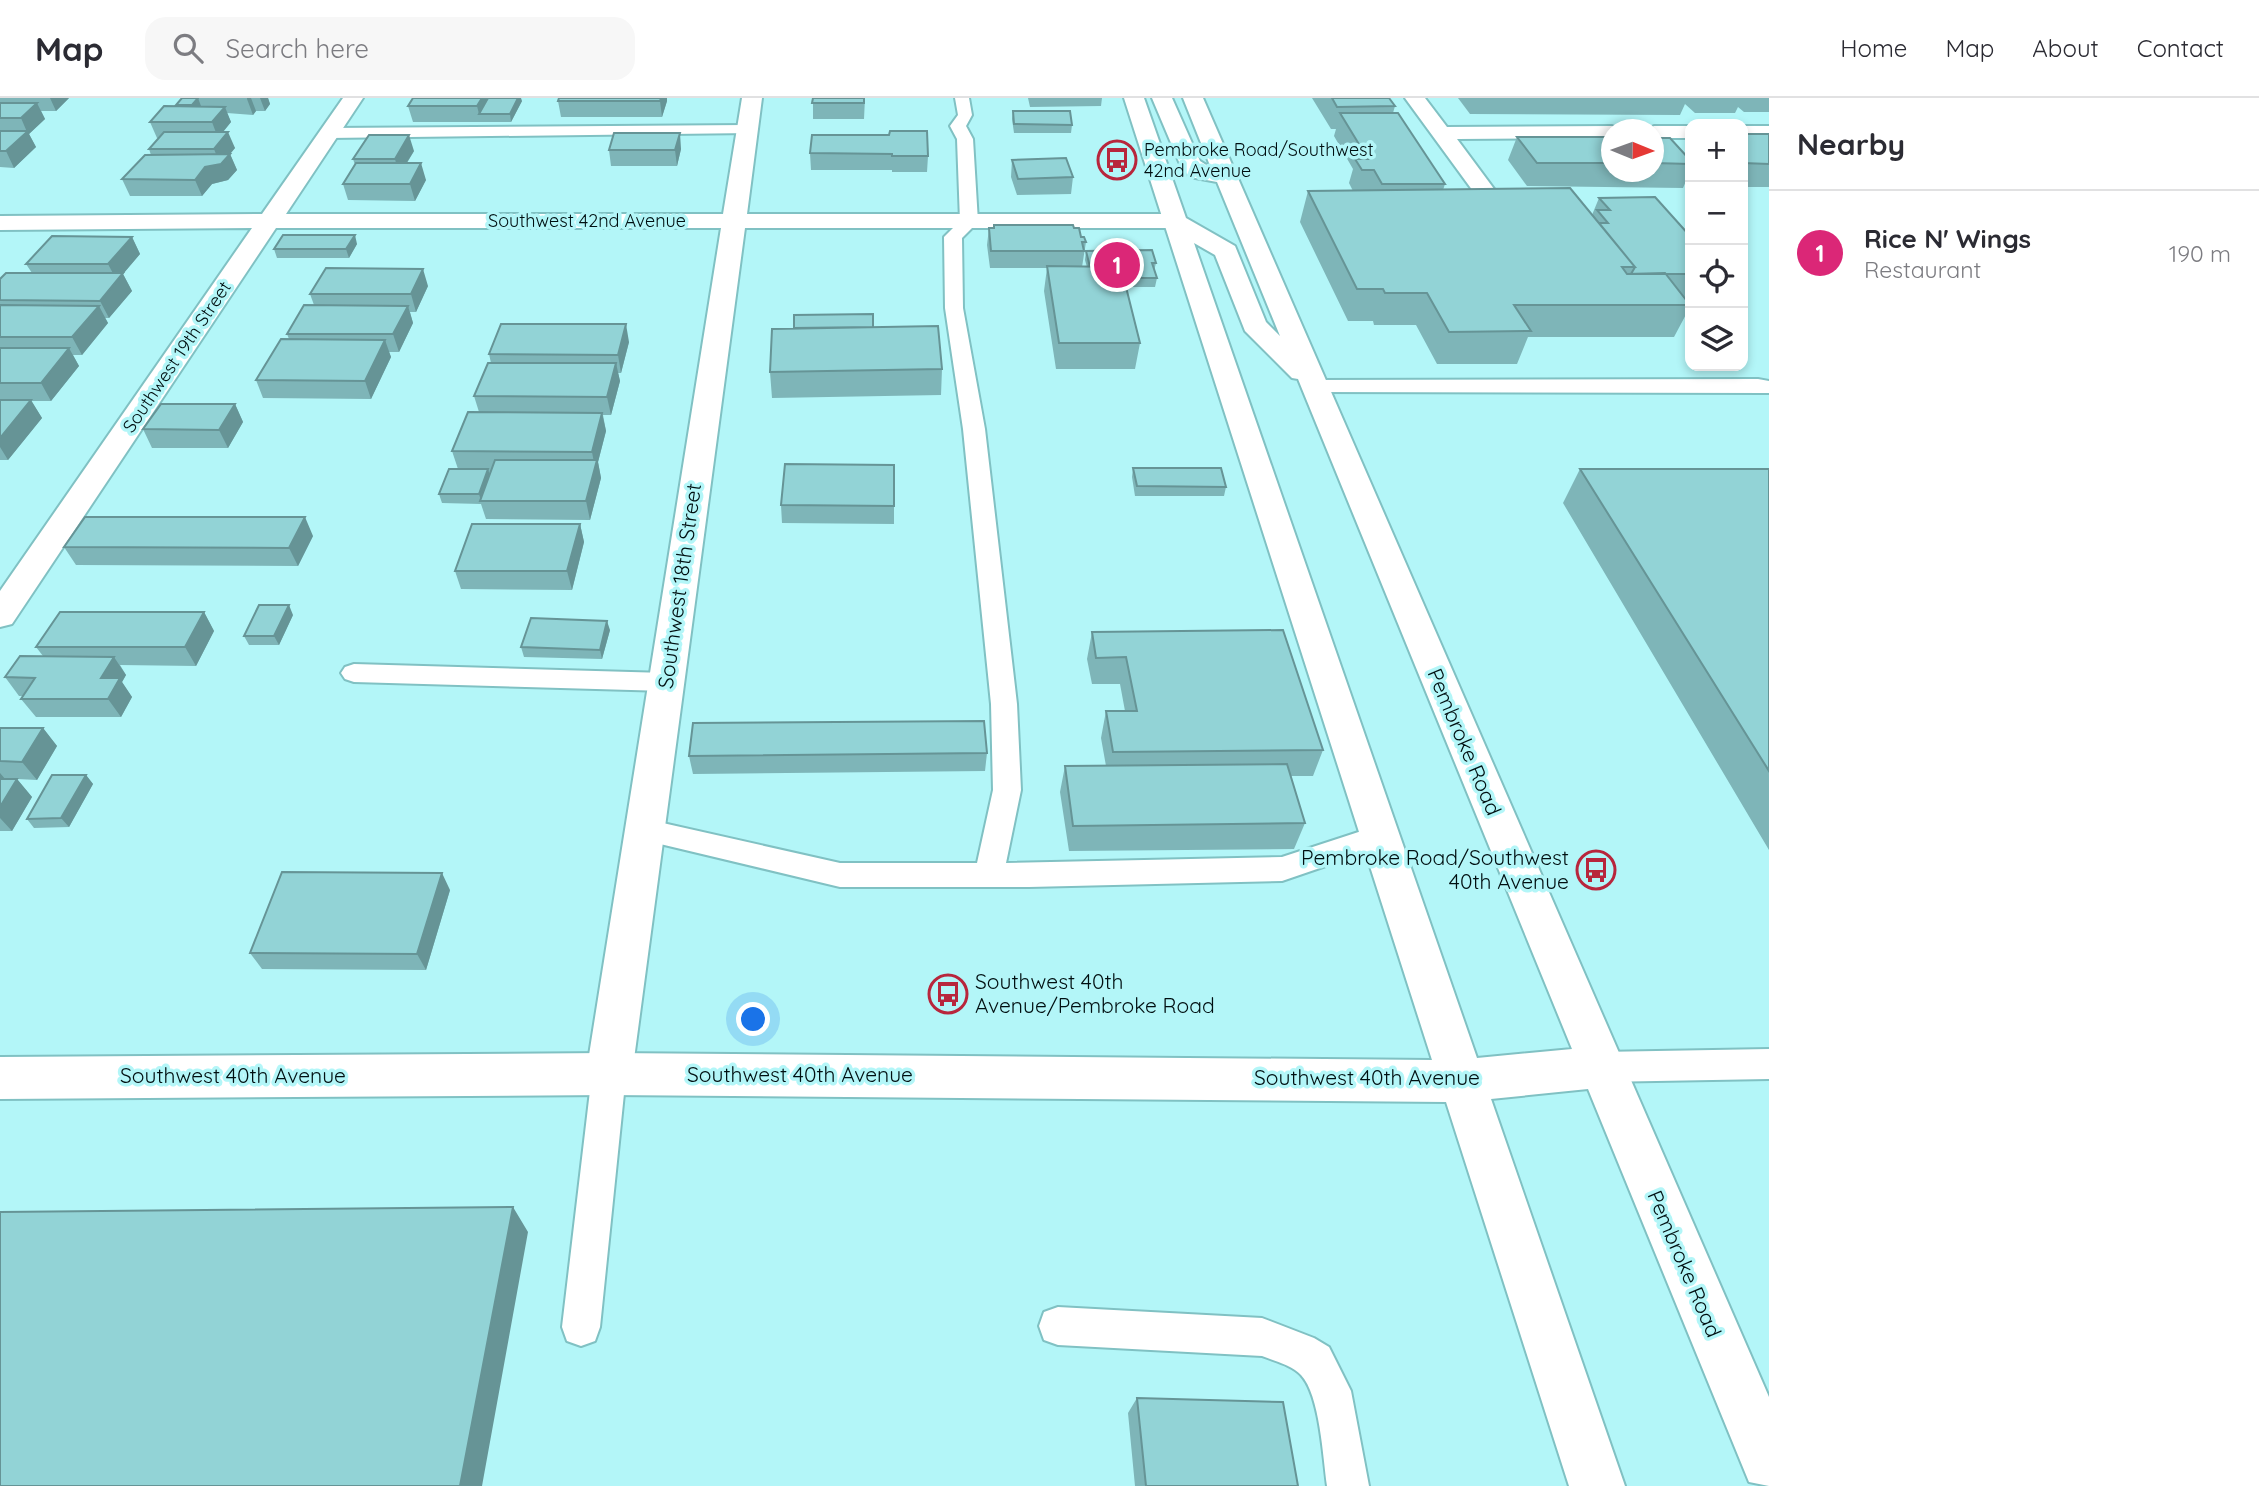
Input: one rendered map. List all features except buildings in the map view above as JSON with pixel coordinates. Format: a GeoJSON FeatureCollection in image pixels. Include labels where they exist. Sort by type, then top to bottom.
{"type":"FeatureCollection","features":[{"type":"Feature","properties":{"kind":"street","name":"Southwest 19th Street"},"geometry":{"type":"LineString","coordinates":[[0,616],[353,98]]}},
{"type":"Feature","properties":{"kind":"street","name":"Southwest 18th Street"},"geometry":{"type":"LineString","coordinates":[[609,1074],[752,98]]}},
{"type":"Feature","properties":{"kind":"street"},"geometry":{"type":"LineString","coordinates":[[1134,98],[1597,1486]]}},
{"type":"Feature","properties":{"kind":"street"},"geometry":{"type":"LineString","coordinates":[[1163,98],[1191,164],[1198,172],[1226,177]]}},
{"type":"Feature","properties":{"kind":"street","name":"Pembroke Road"},"geometry":{"type":"LineString","coordinates":[[1193,98],[1769,1462]]}},
{"type":"Feature","properties":{"kind":"street"},"geometry":{"type":"LineString","coordinates":[[1415,98],[1489,197]]}},
{"type":"Feature","properties":{"kind":"street"},"geometry":{"type":"LineString","coordinates":[[1441,133],[1601,132]]}},
{"type":"Feature","properties":{"kind":"street"},"geometry":{"type":"LineString","coordinates":[[1664,132],[1685,132]]}},
{"type":"Feature","properties":{"kind":"street"},"geometry":{"type":"LineString","coordinates":[[1748,132],[1769,132]]}},
{"type":"Feature","properties":{"kind":"street","name":"Southwest 42nd Avenue"},"geometry":{"type":"LineString","coordinates":[[0,223],[1174,222]]}},
{"type":"Feature","properties":{"kind":"street"},"geometry":{"type":"LineString","coordinates":[[1174,222],[1226,251],[1254,325],[1320,395]]}},
{"type":"Feature","properties":{"kind":"street","name":"Southwest 40th Avenue"},"geometry":{"type":"LineString","coordinates":[[0,1078],[609,1074],[1462,1081],[1600,1067]]}},
{"type":"Feature","properties":{"kind":"lane"},"geometry":{"type":"LineString","coordinates":[[962,98],[965,115],[958,126],[965,139],[969,222],[953,237],[952,287],[975,443],[1004,704],[1007,790],[989,876]]}},
{"type":"Feature","properties":{"kind":"lane"},"geometry":{"type":"LineString","coordinates":[[329,133],[747,130]]}},
{"type":"Feature","properties":{"kind":"lane"},"geometry":{"type":"LineString","coordinates":[[1568,395],[1696,385],[1769,387]]}},
{"type":"Feature","properties":{"kind":"lane"},"geometry":{"type":"LineString","coordinates":[[1696,385],[1709,403]]}},
{"type":"Feature","properties":{"kind":"lane"},"geometry":{"type":"LineString","coordinates":[[1320,395],[1568,395],[1709,403],[1769,403]]}},
{"type":"Feature","properties":{"kind":"lane"},"geometry":{"type":"LineString","coordinates":[[354,673],[666,682]]}},
{"type":"Feature","properties":{"kind":"lane"},"geometry":{"type":"LineString","coordinates":[[645,830],[840,875],[989,876],[1282,869],[1380,836]]}},
{"type":"Feature","properties":{"kind":"lane"},"geometry":{"type":"LineString","coordinates":[[1600,1067],[1769,1064]]}},
{"type":"Feature","properties":{"kind":"lane"},"geometry":{"type":"LineString","coordinates":[[581,1327],[609,1074]]}},
{"type":"Feature","properties":{"kind":"lane"},"geometry":{"type":"LineString","coordinates":[[1058,1326],[1262,1337],[1300,1352],[1315,1361],[1331,1391],[1349,1486]]}},
{"type":"Feature","properties":{"kind":"place","name":"Pembroke Road/Southwest 42nd Avenue"},"geometry":{"type":"Point","coordinates":[1117,160]}},
{"type":"Feature","properties":{"kind":"place","name":"Rice N' Wings"},"geometry":{"type":"Point","coordinates":[1117,265]}},
{"type":"Feature","properties":{"kind":"place","name":"Pembroke Road/Southwest 40th Avenue"},"geometry":{"type":"Point","coordinates":[1596,870]}},
{"type":"Feature","properties":{"kind":"place","name":"Southwest 40th Avenue/Pembroke Road"},"geometry":{"type":"Point","coordinates":[948,994]}}]}
